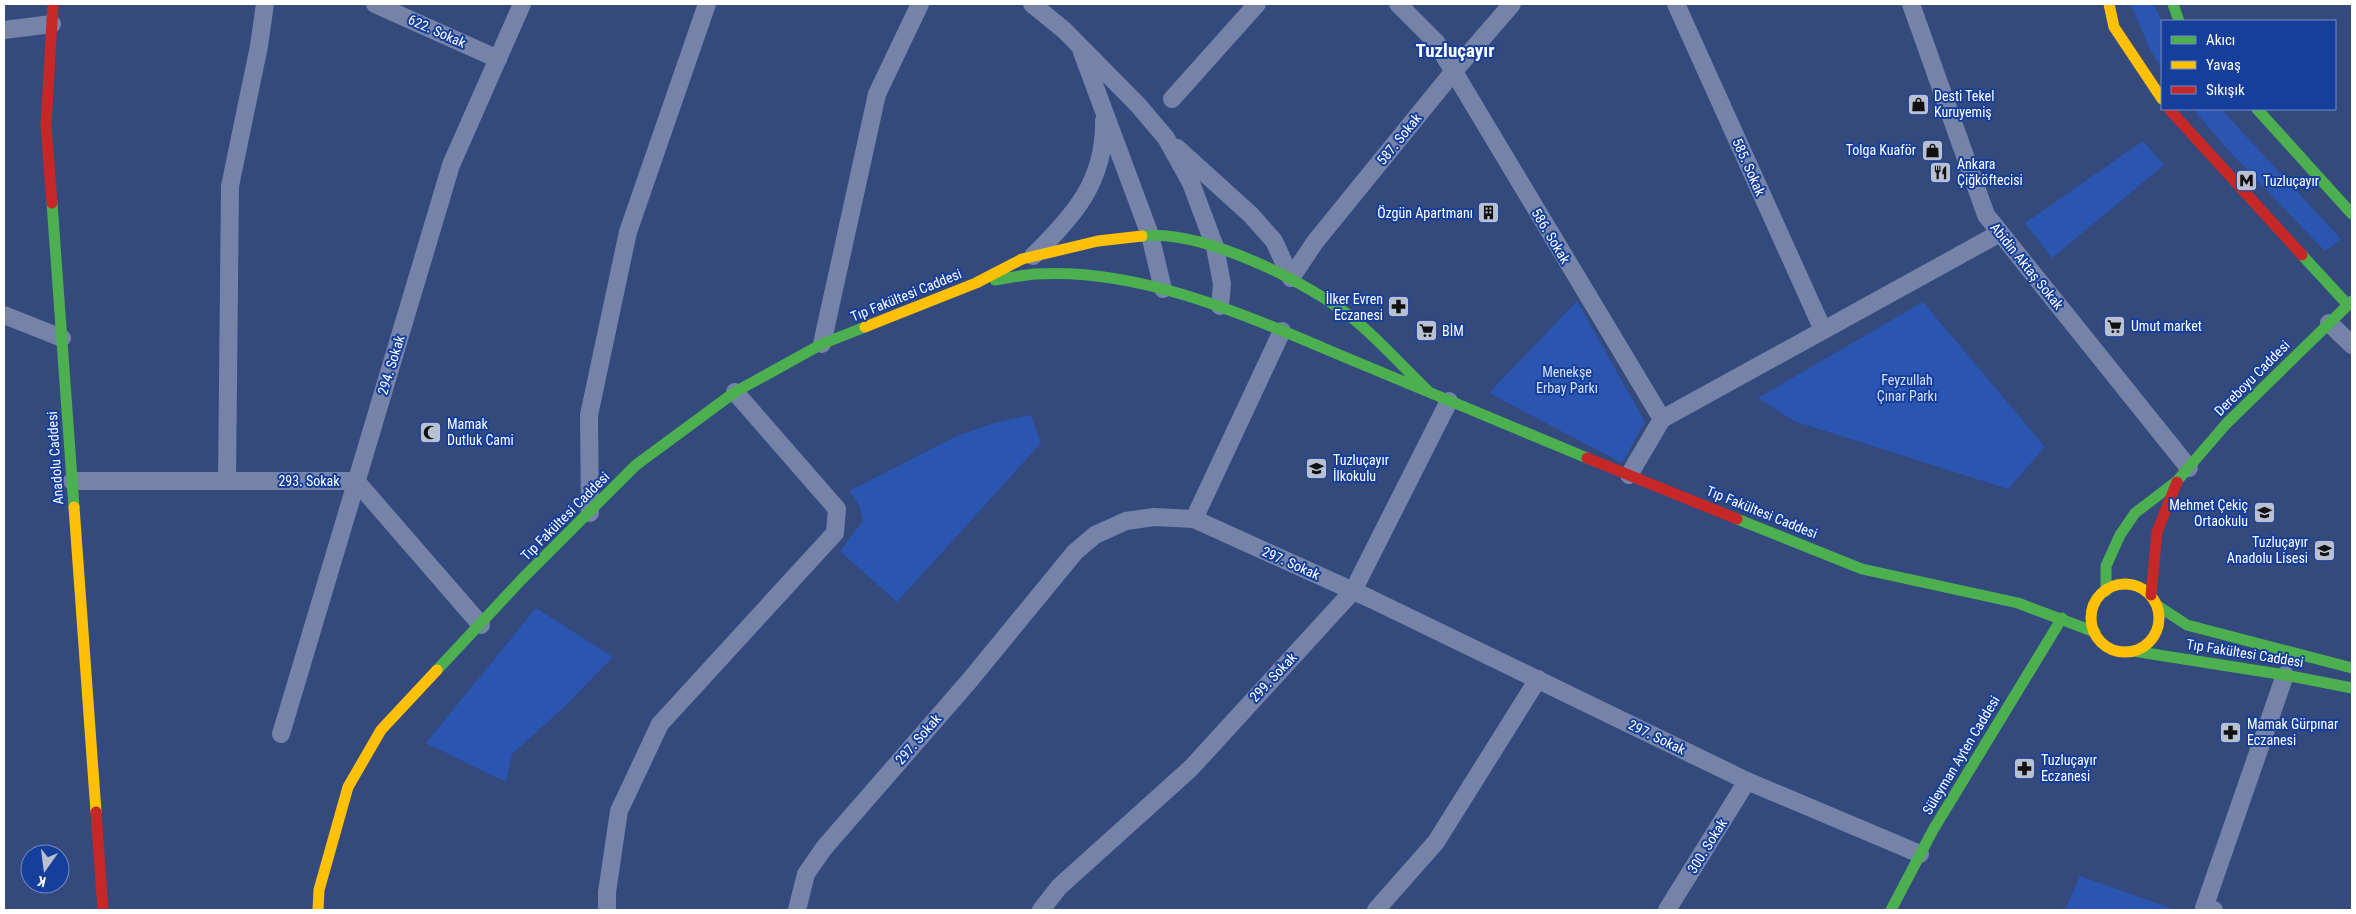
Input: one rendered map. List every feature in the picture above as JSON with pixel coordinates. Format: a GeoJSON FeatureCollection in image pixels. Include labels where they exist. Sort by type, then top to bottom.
{"type":"FeatureCollection","features":[{"type":"Feature","properties":{"kind":"main road","name":"Anadolu Caddesi"},"geometry":{"type":"LineString","coordinates":[[53,4],[46,126],[103,910]]}},
{"type":"Feature","properties":{"kind":"main road"},"geometry":{"type":"LineString","coordinates":[[2109,4],[2114,27],[2161,98]]}},
{"type":"Feature","properties":{"kind":"main road"},"geometry":{"type":"LineString","coordinates":[[2173,4],[2178,20]]}},
{"type":"Feature","properties":{"kind":"main road"},"geometry":{"type":"LineString","coordinates":[[2169,110],[2350,303]]}},
{"type":"Feature","properties":{"kind":"main road"},"geometry":{"type":"LineString","coordinates":[[2258,110],[2352,214]]}},
{"type":"Feature","properties":{"kind":"main road"},"geometry":{"type":"LineString","coordinates":[[976,282],[1022,259],[1098,241],[1150,235],[1183,239],[1215,247],[1256,262],[1290,278],[1354,320],[1427,390]]}},
{"type":"Feature","properties":{"kind":"main road"},"geometry":{"type":"LineString","coordinates":[[976,282],[1037,274],[1090,276],[1123,280],[1163,289],[1220,306],[1427,390]]}},
{"type":"Feature","properties":{"kind":"main road","name":"Tıp Fakültesi Caddesi"},"geometry":{"type":"LineString","coordinates":[[318,910],[319,890],[348,787],[381,730],[536,564],[636,466],[735,392],[822,344],[976,282]]}},
{"type":"Feature","properties":{"kind":"main road","name":"Dereboyu Caddesi"},"geometry":{"type":"LineString","coordinates":[[2177,481],[2226,424],[2350,303]]}},
{"type":"Feature","properties":{"kind":"main road","name":"Tıp Fakültesi Caddesi"},"geometry":{"type":"LineString","coordinates":[[1427,390],[1449,402],[1862,569],[2018,603],[2095,632]]}},
{"type":"Feature","properties":{"kind":"main road"},"geometry":{"type":"LineString","coordinates":[[2106,590],[2106,566],[2120,536],[2135,513],[2177,481]]}},
{"type":"Feature","properties":{"kind":"main road"},"geometry":{"type":"LineString","coordinates":[[2151,596],[2157,532],[2177,481]]}},
{"type":"Feature","properties":{"kind":"main road"},"geometry":{"type":"LineString","coordinates":[[2158,606],[2159,619],[2154,636],[2141,647],[2133,650],[2115,650],[2107,646],[2095,632],[2092,617],[2095,602],[2106,590],[2114,585],[2130,585],[2151,596],[2158,606],[2187,625],[2352,668]]}},
{"type":"Feature","properties":{"kind":"main road","name":"Süleyman Ayten Caddesi"},"geometry":{"type":"LineString","coordinates":[[1891,910],[1932,830],[2062,618]]}},
{"type":"Feature","properties":{"kind":"main road","name":"Tıp Fakültesi Caddesi"},"geometry":{"type":"LineString","coordinates":[[2133,650],[2352,688]]}},
{"type":"Feature","properties":{"kind":"street"},"geometry":{"type":"LineString","coordinates":[[227,481],[230,186],[259,46],[265,4]]}},
{"type":"Feature","properties":{"kind":"street","name":"622. Sokak"},"geometry":{"type":"LineString","coordinates":[[375,4],[498,59]]}},
{"type":"Feature","properties":{"kind":"street","name":"294. Sokak"},"geometry":{"type":"LineString","coordinates":[[281,734],[451,165],[522,4]]}},
{"type":"Feature","properties":{"kind":"street"},"geometry":{"type":"LineString","coordinates":[[590,513],[589,415],[628,232],[707,4]]}},
{"type":"Feature","properties":{"kind":"street"},"geometry":{"type":"LineString","coordinates":[[822,344],[877,94],[920,4]]}},
{"type":"Feature","properties":{"kind":"street"},"geometry":{"type":"LineString","coordinates":[[1032,4],[1064,30],[1138,104],[1166,138],[1251,215],[1274,241],[1290,278]]}},
{"type":"Feature","properties":{"kind":"street"},"geometry":{"type":"LineString","coordinates":[[1172,98],[1257,4]]}},
{"type":"Feature","properties":{"kind":"street","name":"586. Sokak"},"geometry":{"type":"LineString","coordinates":[[1398,4],[1436,42],[1662,419]]}},
{"type":"Feature","properties":{"kind":"street","name":"587. Sokak"},"geometry":{"type":"LineString","coordinates":[[1290,278],[1315,242],[1454,71],[1512,4]]}},
{"type":"Feature","properties":{"kind":"street","name":"585. Sokak"},"geometry":{"type":"LineString","coordinates":[[1676,4],[1823,330]]}},
{"type":"Feature","properties":{"kind":"street","name":"Abidin Aktaş Sokak"},"geometry":{"type":"LineString","coordinates":[[1911,4],[1986,215],[2189,468]]}},
{"type":"Feature","properties":{"kind":"street"},"geometry":{"type":"LineString","coordinates":[[4,30],[52,24]]}},
{"type":"Feature","properties":{"kind":"street"},"geometry":{"type":"LineString","coordinates":[[1080,46],[1150,235],[1163,289]]}},
{"type":"Feature","properties":{"kind":"street"},"geometry":{"type":"LineString","coordinates":[[1033,256],[1061,228],[1086,195],[1100,164],[1104,138],[1104,110]]}},
{"type":"Feature","properties":{"kind":"street"},"geometry":{"type":"LineString","coordinates":[[1166,138],[1191,183],[1215,247],[1222,284],[1220,306]]}},
{"type":"Feature","properties":{"kind":"street"},"geometry":{"type":"LineString","coordinates":[[1630,475],[1662,419],[2000,233]]}},
{"type":"Feature","properties":{"kind":"street"},"geometry":{"type":"LineString","coordinates":[[4,316],[62,338]]}},
{"type":"Feature","properties":{"kind":"street"},"geometry":{"type":"LineString","coordinates":[[2329,323],[2352,345]]}},
{"type":"Feature","properties":{"kind":"street"},"geometry":{"type":"LineString","coordinates":[[1194,519],[1282,330]]}},
{"type":"Feature","properties":{"kind":"street"},"geometry":{"type":"LineString","coordinates":[[607,910],[619,810],[660,724],[835,534],[837,508],[735,392]]}},
{"type":"Feature","properties":{"kind":"street","name":"299. Sokak"},"geometry":{"type":"LineString","coordinates":[[1041,910],[1059,887],[1190,768],[1353,591],[1449,402]]}},
{"type":"Feature","properties":{"kind":"street","name":"293. Sokak"},"geometry":{"type":"LineString","coordinates":[[72,481],[356,481],[481,625]]}},
{"type":"Feature","properties":{"kind":"street","name":"297. Sokak"},"geometry":{"type":"LineString","coordinates":[[797,910],[806,874],[824,848],[964,687],[1084,543],[1106,529],[1126,521],[1154,517],[1194,519],[1353,591],[1747,781],[1920,854]]}},
{"type":"Feature","properties":{"kind":"street"},"geometry":{"type":"LineString","coordinates":[[2209,909],[2285,675]]}},
{"type":"Feature","properties":{"kind":"street"},"geometry":{"type":"LineString","coordinates":[[1376,910],[1436,842],[1538,679]]}},
{"type":"Feature","properties":{"kind":"street","name":"300. Sokak"},"geometry":{"type":"LineString","coordinates":[[1667,910],[1747,781]]}},
{"type":"Feature","properties":{"kind":"green space"},"geometry":{"type":"Polygon","coordinates":[[[2131,4],[2154,4],[2161,21],[2161,66],[2150,50],[2131,4]]]}},
{"type":"Feature","properties":{"kind":"green space"},"geometry":{"type":"Polygon","coordinates":[[[2194,110],[2222,110],[2341,239],[2325,251],[2228,150],[2194,110]]]}},
{"type":"Feature","properties":{"kind":"green space"},"geometry":{"type":"Polygon","coordinates":[[[2143,141],[2164,165],[2052,258],[2025,223],[2143,141]]]}},
{"type":"Feature","properties":{"kind":"green space","name":"Menekşe Erbay Parkı"},"geometry":{"type":"Polygon","coordinates":[[[1577,301],[1645,422],[1622,463],[1489,393],[1577,301]]]}},
{"type":"Feature","properties":{"kind":"green space","name":"Feyzullah Çınar Parkı"},"geometry":{"type":"Polygon","coordinates":[[[1923,302],[2045,447],[2008,489],[1794,421],[1758,398],[1923,302]]]}},
{"type":"Feature","properties":{"kind":"green space"},"geometry":{"type":"Polygon","coordinates":[[[1031,415],[1041,443],[897,602],[840,551],[863,521],[859,504],[849,491],[957,436],[994,423],[1031,415]]]}},
{"type":"Feature","properties":{"kind":"green space"},"geometry":{"type":"Polygon","coordinates":[[[536,608],[613,657],[561,710],[512,754],[506,782],[426,743],[536,608]]]}},
{"type":"Feature","properties":{"kind":"green space"},"geometry":{"type":"Polygon","coordinates":[[[2080,876],[2170,908],[2177,910],[2065,910],[2080,876]]]}},
{"type":"Feature","properties":{"kind":"traffic: fast"},"geometry":{"type":"LineString","coordinates":[[2173,4],[2179,20]]}},
{"type":"Feature","properties":{"kind":"traffic: fast"},"geometry":{"type":"LineString","coordinates":[[2258,110],[2352,214]]}},
{"type":"Feature","properties":{"kind":"traffic: fast"},"geometry":{"type":"LineString","coordinates":[[52,203],[74,507]]}},
{"type":"Feature","properties":{"kind":"traffic: fast"},"geometry":{"type":"LineString","coordinates":[[1142,236],[1167,236],[1194,241],[1224,250],[1255,262],[1312,291],[1356,321],[1427,390]]}},
{"type":"Feature","properties":{"kind":"traffic: fast"},"geometry":{"type":"LineString","coordinates":[[2302,255],[2348,305]]}},
{"type":"Feature","properties":{"kind":"traffic: fast"},"geometry":{"type":"LineString","coordinates":[[995,280],[1036,274],[1078,274],[1119,279],[1161,288],[1243,315],[1587,458]]}},
{"type":"Feature","properties":{"kind":"traffic: fast"},"geometry":{"type":"LineString","coordinates":[[2106,591],[2106,566],[2120,535],[2135,513],[2177,481],[2226,424],[2352,301]]}},
{"type":"Feature","properties":{"kind":"traffic: fast"},"geometry":{"type":"LineString","coordinates":[[437,670],[522,579],[636,465],[735,392],[822,344],[865,327]]}},
{"type":"Feature","properties":{"kind":"traffic: fast"},"geometry":{"type":"LineString","coordinates":[[1737,519],[1862,569],[2018,603],[2095,632]]}},
{"type":"Feature","properties":{"kind":"traffic: fast"},"geometry":{"type":"LineString","coordinates":[[2158,606],[2187,625],[2352,668]]}},
{"type":"Feature","properties":{"kind":"traffic: fast"},"geometry":{"type":"LineString","coordinates":[[1891,910],[1933,830],[2062,618]]}},
{"type":"Feature","properties":{"kind":"traffic: fast"},"geometry":{"type":"LineString","coordinates":[[2133,651],[2285,675],[2352,688]]}},
{"type":"Feature","properties":{"kind":"traffic: slow"},"geometry":{"type":"LineString","coordinates":[[2109,4],[2114,27],[2161,98]]}},
{"type":"Feature","properties":{"kind":"traffic: slow"},"geometry":{"type":"LineString","coordinates":[[865,327],[976,283],[1022,259],[1098,241],[1142,236]]}},
{"type":"Feature","properties":{"kind":"traffic: slow"},"geometry":{"type":"LineString","coordinates":[[74,507],[96,812]]}},
{"type":"Feature","properties":{"kind":"traffic: slow"},"geometry":{"type":"LineString","coordinates":[[2125,584],[2138,587],[2149,594],[2156,605],[2159,618],[2156,631],[2149,642],[2138,649],[2125,652],[2112,649],[2101,642],[2094,631],[2091,618],[2094,605],[2101,594],[2112,587],[2125,584]]}},
{"type":"Feature","properties":{"kind":"traffic: slow"},"geometry":{"type":"LineString","coordinates":[[318,910],[319,890],[348,787],[381,730],[437,670]]}},
{"type":"Feature","properties":{"kind":"traffic: jam"},"geometry":{"type":"LineString","coordinates":[[52,203],[46,125],[53,4]]}},
{"type":"Feature","properties":{"kind":"traffic: jam"},"geometry":{"type":"LineString","coordinates":[[2170,110],[2302,255]]}},
{"type":"Feature","properties":{"kind":"traffic: jam"},"geometry":{"type":"LineString","coordinates":[[1587,458],[1737,519]]}},
{"type":"Feature","properties":{"kind":"traffic: jam"},"geometry":{"type":"LineString","coordinates":[[2151,595],[2157,532],[2177,482]]}},
{"type":"Feature","properties":{"kind":"traffic: jam"},"geometry":{"type":"LineString","coordinates":[[96,812],[103,910]]}},
{"type":"Feature","properties":{"kind":"place","name":"Desti Tekel Kuruyemiş"},"geometry":{"type":"Point","coordinates":[1918,104]}},
{"type":"Feature","properties":{"kind":"place","name":"Tolga Kuaför"},"geometry":{"type":"Point","coordinates":[1932,150]}},
{"type":"Feature","properties":{"kind":"place","name":"Ankara Çiğköftecisi"},"geometry":{"type":"Point","coordinates":[1941,172]}},
{"type":"Feature","properties":{"kind":"place","name":"Tuzluçayır"},"geometry":{"type":"Point","coordinates":[2247,181]}},
{"type":"Feature","properties":{"kind":"place","name":"Özgün Apartmanı"},"geometry":{"type":"Point","coordinates":[1489,213]}},
{"type":"Feature","properties":{"kind":"place","name":"İlker Evren Eczanesi"},"geometry":{"type":"Point","coordinates":[1399,307]}},
{"type":"Feature","properties":{"kind":"place","name":"Umut market"},"geometry":{"type":"Point","coordinates":[2115,326]}},
{"type":"Feature","properties":{"kind":"place","name":"BİM"},"geometry":{"type":"Point","coordinates":[1426,331]}},
{"type":"Feature","properties":{"kind":"place","name":"Mamak Dutluk Cami"},"geometry":{"type":"Point","coordinates":[431,432]}},
{"type":"Feature","properties":{"kind":"place","name":"Tuzluçayır İlkokulu"},"geometry":{"type":"Point","coordinates":[1317,468]}},
{"type":"Feature","properties":{"kind":"place","name":"Mehmet Çekiç Ortaokulu"},"geometry":{"type":"Point","coordinates":[2264,513]}},
{"type":"Feature","properties":{"kind":"place","name":"Tuzluçayır Anadolu Lisesi"},"geometry":{"type":"Point","coordinates":[2324,550]}},
{"type":"Feature","properties":{"kind":"place","name":"Mamak Gürpınar Eczanesi"},"geometry":{"type":"Point","coordinates":[2231,732]}},
{"type":"Feature","properties":{"kind":"place","name":"Tuzluçayır Eczanesi"},"geometry":{"type":"Point","coordinates":[2025,768]}},
{"type":"Feature","properties":{"kind":"district","name":"Tuzluçayır"},"geometry":{"type":"Point","coordinates":[1455,50]}}]}
